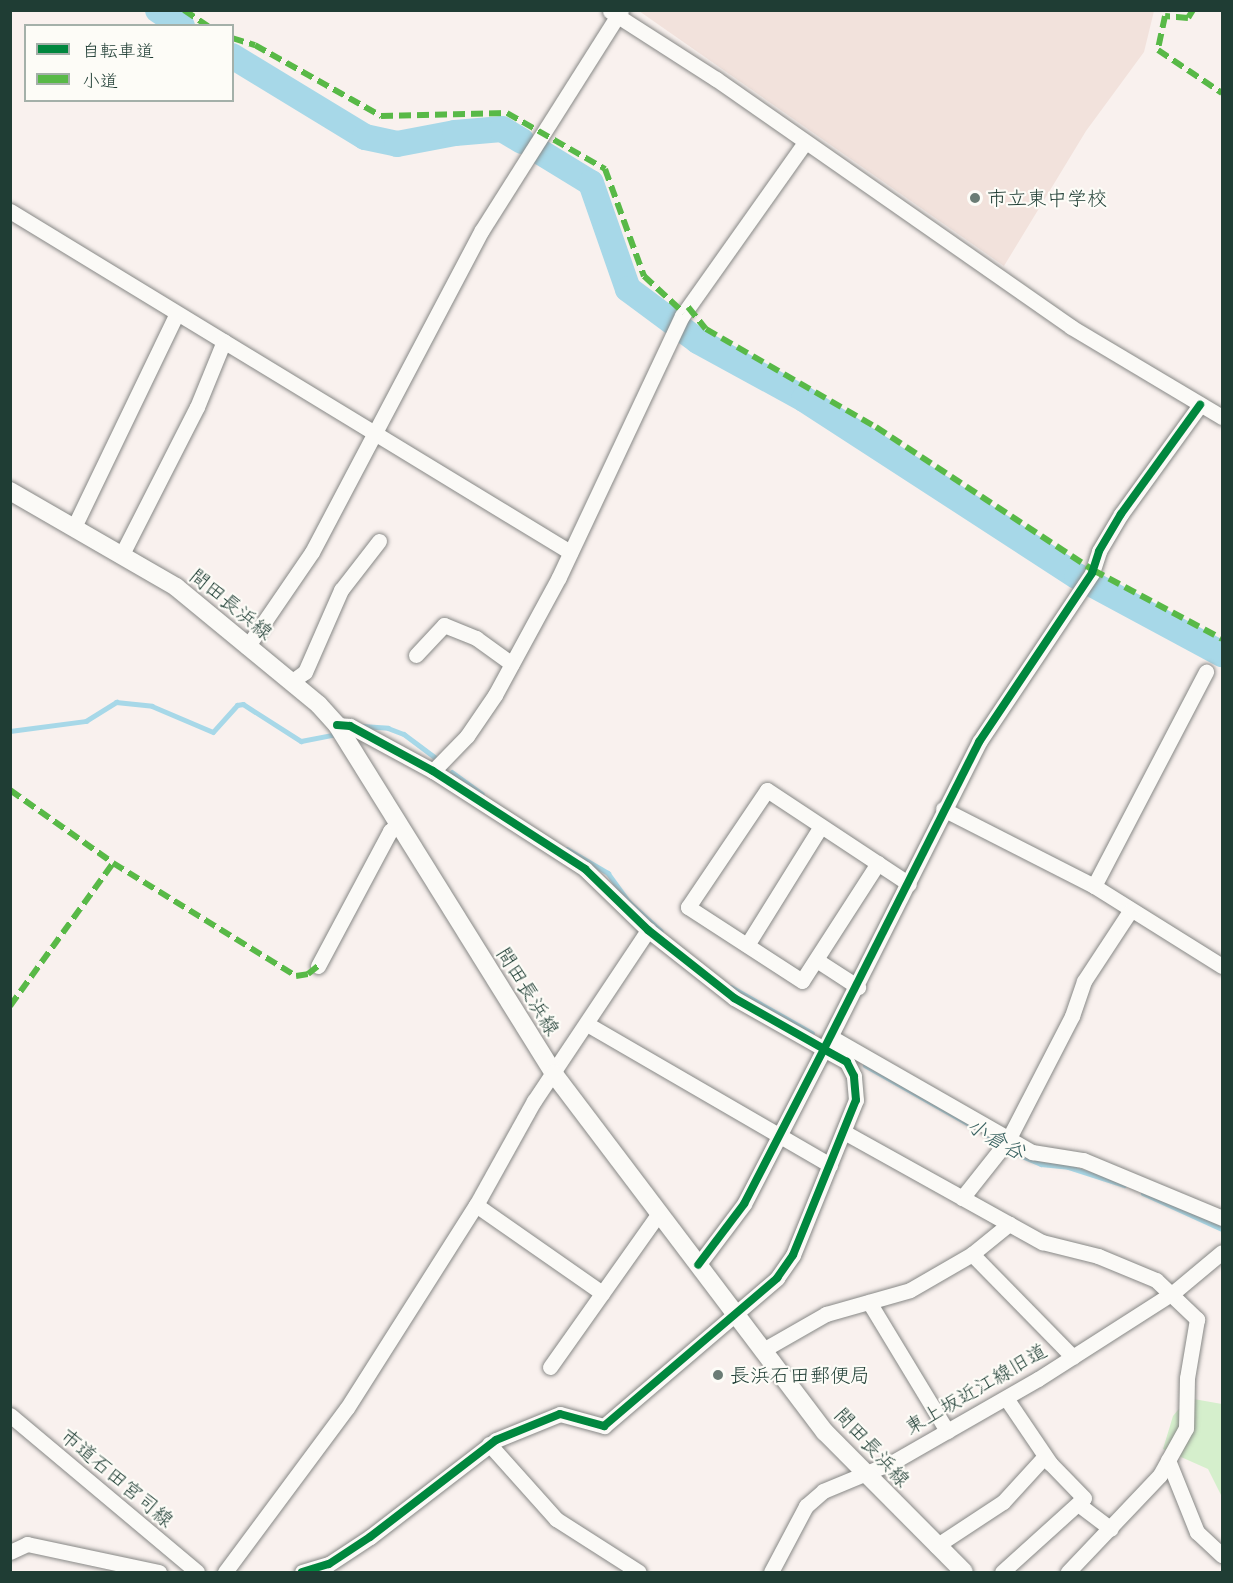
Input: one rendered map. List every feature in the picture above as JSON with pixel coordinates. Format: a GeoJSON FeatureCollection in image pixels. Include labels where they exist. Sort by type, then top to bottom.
{"type":"FeatureCollection","features":[{"type":"Feature","properties":{"kind":"main road","name":"間田長浜線"},"geometry":{"type":"LineString","coordinates":[[10,491],[176,586],[291,682],[337,725],[554,1074],[825,1432],[964,1572]]}},
{"type":"Feature","properties":{"kind":"street"},"geometry":{"type":"LineString","coordinates":[[247,647],[312,552],[482,230],[616,12],[1071,327],[1222,417]]}},
{"type":"Feature","properties":{"kind":"street"},"geometry":{"type":"LineString","coordinates":[[433,771],[467,736],[512,664],[570,552],[682,316],[805,142]]}},
{"type":"Feature","properties":{"kind":"street"},"geometry":{"type":"LineString","coordinates":[[10,211],[375,431],[570,552]]}},
{"type":"Feature","properties":{"kind":"street"},"geometry":{"type":"LineString","coordinates":[[74,527],[177,313]]}},
{"type":"Feature","properties":{"kind":"street"},"geometry":{"type":"LineString","coordinates":[[122,554],[197,407],[224,341]]}},
{"type":"Feature","properties":{"kind":"street"},"geometry":{"type":"LineString","coordinates":[[698,1266],[744,1204],[858,987],[943,809],[979,742],[1081,591],[1092,573],[1099,551],[1121,514],[1200,405]]}},
{"type":"Feature","properties":{"kind":"street"},"geometry":{"type":"LineString","coordinates":[[291,682],[305,672],[341,590],[379,541]]}},
{"type":"Feature","properties":{"kind":"street"},"geometry":{"type":"LineString","coordinates":[[416,656],[444,625],[476,638],[512,664]]}},
{"type":"Feature","properties":{"kind":"street"},"geometry":{"type":"LineString","coordinates":[[1094,886],[1206,672]]}},
{"type":"Feature","properties":{"kind":"street"},"geometry":{"type":"LineString","coordinates":[[337,725],[350,726],[433,771],[585,869],[648,930],[734,998],[828,1043],[1032,1152],[1083,1160],[1222,1218]]}},
{"type":"Feature","properties":{"kind":"street"},"geometry":{"type":"LineString","coordinates":[[878,864],[818,961],[802,981],[688,907],[766,790],[909,884]]}},
{"type":"Feature","properties":{"kind":"street"},"geometry":{"type":"LineString","coordinates":[[943,809],[1094,886],[1130,911],[1222,966]]}},
{"type":"Feature","properties":{"kind":"street"},"geometry":{"type":"LineString","coordinates":[[318,966],[390,831],[398,824]]}},
{"type":"Feature","properties":{"kind":"street"},"geometry":{"type":"LineString","coordinates":[[747,945],[821,826]]}},
{"type":"Feature","properties":{"kind":"street"},"geometry":{"type":"LineString","coordinates":[[962,1198],[1008,1140],[1072,1016],[1084,981],[1130,911]]}},
{"type":"Feature","properties":{"kind":"street"},"geometry":{"type":"LineString","coordinates":[[225,1572],[347,1408],[476,1205],[534,1101],[648,930]]}},
{"type":"Feature","properties":{"kind":"street"},"geometry":{"type":"LineString","coordinates":[[818,961],[858,987]]}},
{"type":"Feature","properties":{"kind":"street"},"geometry":{"type":"LineString","coordinates":[[587,1024],[830,1165]]}},
{"type":"Feature","properties":{"kind":"street"},"geometry":{"type":"LineString","coordinates":[[302,1572],[329,1564],[370,1537],[489,1444],[560,1414],[604,1425],[777,1278],[793,1255],[856,1100],[854,1076],[848,1062],[828,1043]]}},
{"type":"Feature","properties":{"kind":"street"},"geometry":{"type":"LineString","coordinates":[[844,1132],[1042,1242],[1098,1256],[1156,1280],[1168,1296],[1197,1319],[1187,1378],[1186,1428],[1168,1460],[1111,1529],[1068,1572]]}},
{"type":"Feature","properties":{"kind":"street"},"geometry":{"type":"LineString","coordinates":[[476,1205],[602,1293]]}},
{"type":"Feature","properties":{"kind":"street"},"geometry":{"type":"LineString","coordinates":[[550,1366],[659,1213]]}},
{"type":"Feature","properties":{"kind":"street"},"geometry":{"type":"LineString","coordinates":[[763,1350],[826,1314],[910,1290],[972,1254],[1009,1224]]}},
{"type":"Feature","properties":{"kind":"street","name":"東上坂近江線旧道"},"geometry":{"type":"LineString","coordinates":[[771,1572],[807,1506],[823,1491],[867,1475],[1006,1398],[1168,1296],[1222,1252]]}},
{"type":"Feature","properties":{"kind":"street"},"geometry":{"type":"LineString","coordinates":[[972,1254],[1072,1357]]}},
{"type":"Feature","properties":{"kind":"street"},"geometry":{"type":"LineString","coordinates":[[869,1302],[947,1431]]}},
{"type":"Feature","properties":{"kind":"street"},"geometry":{"type":"LineString","coordinates":[[1002,1572],[1084,1498],[1045,1456],[1006,1398]]}},
{"type":"Feature","properties":{"kind":"street","name":"市道石田宮司線"},"geometry":{"type":"LineString","coordinates":[[10,1415],[197,1572]]}},
{"type":"Feature","properties":{"kind":"street"},"geometry":{"type":"LineString","coordinates":[[489,1444],[556,1519],[639,1572]]}},
{"type":"Feature","properties":{"kind":"street"},"geometry":{"type":"LineString","coordinates":[[936,1546],[1003,1502],[1045,1456]]}},
{"type":"Feature","properties":{"kind":"street"},"geometry":{"type":"LineString","coordinates":[[1168,1460],[1197,1532],[1222,1556]]}},
{"type":"Feature","properties":{"kind":"street"},"geometry":{"type":"LineString","coordinates":[[1078,1504],[1111,1529]]}},
{"type":"Feature","properties":{"kind":"street"},"geometry":{"type":"LineString","coordinates":[[10,1552],[27,1544],[159,1572]]}},
{"type":"Feature","properties":{"kind":"shaded area","name":"市立東中学校"},"geometry":{"type":"Polygon","coordinates":[[[639,11],[1154,11],[1144,52],[1086,131],[1004,266],[639,11]]]}},
{"type":"Feature","properties":{"kind":"green space"},"geometry":{"type":"Polygon","coordinates":[[[1188,1398],[1222,1404],[1222,1497],[1208,1469],[1163,1449],[1173,1416],[1188,1398]]]}},
{"type":"Feature","properties":{"kind":"waterway"},"geometry":{"type":"LineString","coordinates":[[158,10],[179,24]]}},
{"type":"Feature","properties":{"kind":"waterway"},"geometry":{"type":"LineString","coordinates":[[234,57],[365,137],[397,144],[455,133],[502,129],[522,141]]}},
{"type":"Feature","properties":{"kind":"waterway"},"geometry":{"type":"LineString","coordinates":[[542,153],[591,183],[628,289],[698,341],[804,399],[1077,576],[1222,654]]}},
{"type":"Feature","properties":{"kind":"waterway","name":"小倉谷"},"geometry":{"type":"LineString","coordinates":[[10,731],[86,721],[116,702],[152,706],[213,732],[237,705],[243,704],[301,741],[333,735]]}},
{"type":"Feature","properties":{"kind":"waterway","name":"小倉谷"},"geometry":{"type":"LineString","coordinates":[[362,726],[388,728],[404,734],[434,757]]}},
{"type":"Feature","properties":{"kind":"waterway","name":"小倉谷"},"geometry":{"type":"LineString","coordinates":[[452,772],[482,794]]}},
{"type":"Feature","properties":{"kind":"waterway","name":"小倉谷"},"geometry":{"type":"LineString","coordinates":[[567,849],[608,873],[629,902],[661,931]]}},
{"type":"Feature","properties":{"kind":"waterway","name":"小倉谷"},"geometry":{"type":"LineString","coordinates":[[731,987],[812,1033]]}},
{"type":"Feature","properties":{"kind":"waterway","name":"小倉谷"},"geometry":{"type":"LineString","coordinates":[[865,1065],[973,1126]]}},
{"type":"Feature","properties":{"kind":"waterway","name":"小倉谷"},"geometry":{"type":"LineString","coordinates":[[985,1133],[1008,1150],[1041,1164],[1068,1167],[1124,1185]]}},
{"type":"Feature","properties":{"kind":"waterway","name":"小倉谷"},"geometry":{"type":"LineString","coordinates":[[1143,1193],[1222,1229]]}},
{"type":"Feature","properties":{"kind":"marked path"},"geometry":{"type":"LineString","coordinates":[[184,10],[205,24]]}},
{"type":"Feature","properties":{"kind":"marked path"},"geometry":{"type":"LineString","coordinates":[[1193,10],[1188,18],[1165,16],[1158,50],[1222,93]]}},
{"type":"Feature","properties":{"kind":"marked path"},"geometry":{"type":"LineString","coordinates":[[234,39],[255,45],[381,116],[507,113],[605,169],[644,276],[684,313]]}},
{"type":"Feature","properties":{"kind":"marked path"},"geometry":{"type":"LineString","coordinates":[[688,307],[706,329],[876,427],[1093,570],[1222,639]]}},
{"type":"Feature","properties":{"kind":"marked path"},"geometry":{"type":"LineString","coordinates":[[10,790],[113,863],[296,976],[308,974],[318,966]]}},
{"type":"Feature","properties":{"kind":"marked path"},"geometry":{"type":"LineString","coordinates":[[10,1006],[113,863]]}},
{"type":"Feature","properties":{"kind":"cycle path"},"geometry":{"type":"LineString","coordinates":[[302,1572],[329,1564],[370,1537],[496,1440],[560,1414],[604,1426],[777,1278],[793,1255],[856,1100],[854,1076],[847,1062],[824,1049],[979,742],[1092,573],[1099,551],[1121,514],[1200,405]]}},
{"type":"Feature","properties":{"kind":"cycle path"},"geometry":{"type":"LineString","coordinates":[[337,725],[350,726],[433,771],[585,869],[648,930],[734,998],[824,1049],[744,1204],[698,1265]]}},
{"type":"Feature","properties":{"kind":"place","name":"市立東中学校"},"geometry":{"type":"Point","coordinates":[975,198]}},
{"type":"Feature","properties":{"kind":"place","name":"長浜石田郵便局"},"geometry":{"type":"Point","coordinates":[718,1375]}}]}
